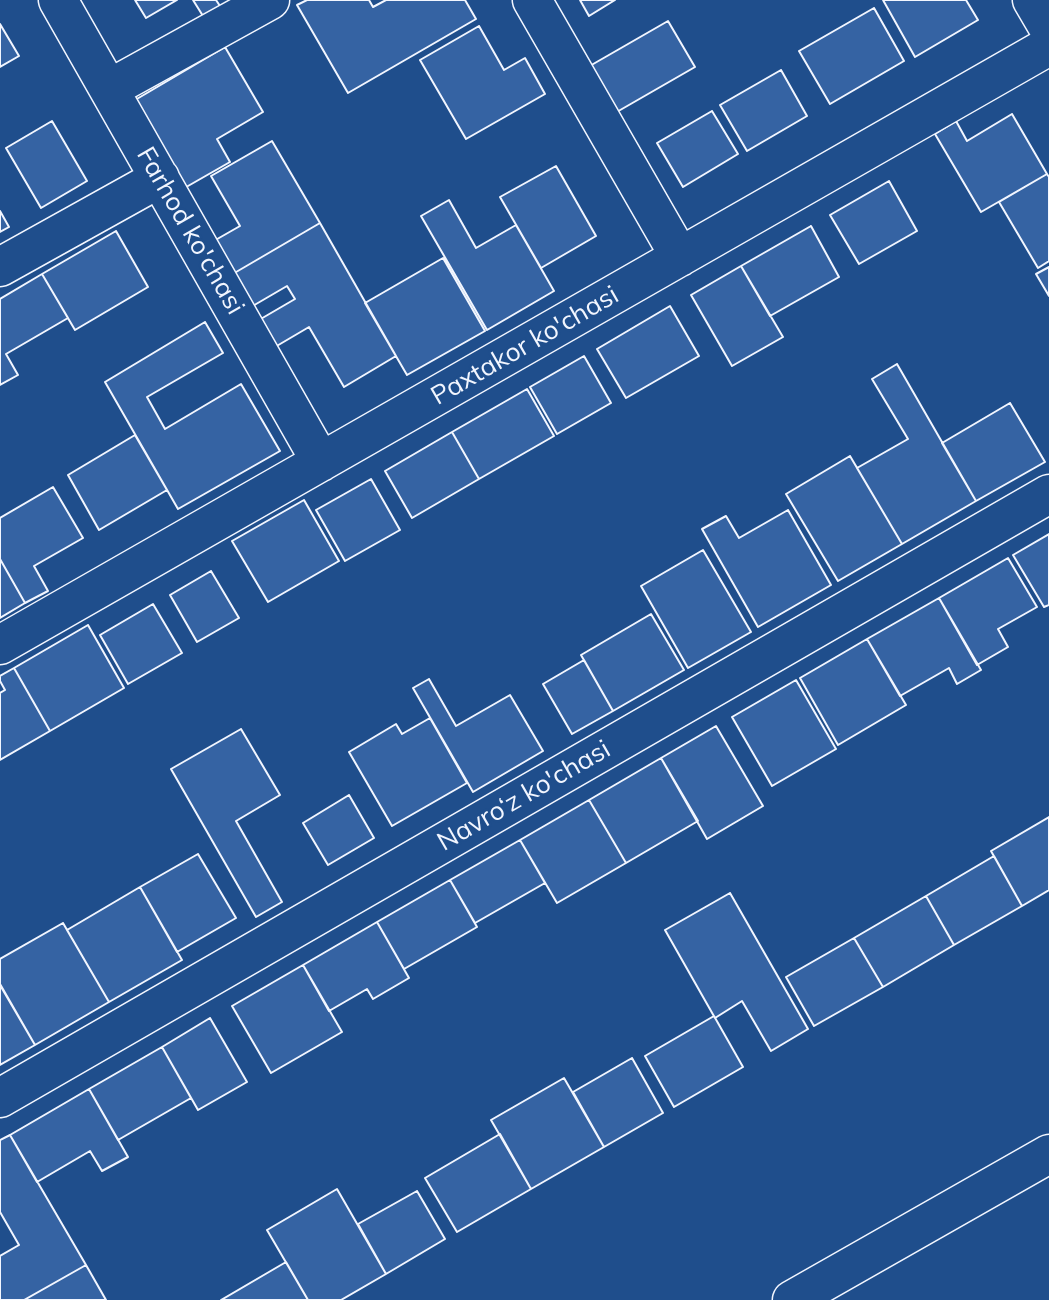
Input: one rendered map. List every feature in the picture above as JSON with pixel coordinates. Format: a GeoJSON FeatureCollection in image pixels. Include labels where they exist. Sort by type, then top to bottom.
{"type":"FeatureCollection","features":[{"type":"Feature","properties":{"kind":"street","name":"Farhod ko'chasi"},"geometry":{"type":"LineString","coordinates":[[58,0],[321,462]]}},
{"type":"Feature","properties":{"kind":"street"},"geometry":{"type":"LineString","coordinates":[[109,89],[270,0]]}},
{"type":"Feature","properties":{"kind":"street"},"geometry":{"type":"LineString","coordinates":[[532,0],[680,257]]}},
{"type":"Feature","properties":{"kind":"street"},"geometry":{"type":"LineString","coordinates":[[1032,0],[1049,29]]}},
{"type":"Feature","properties":{"kind":"street","name":"Paxtakor ko'chasi"},"geometry":{"type":"LineString","coordinates":[[0,645],[1049,46]]}},
{"type":"Feature","properties":{"kind":"street"},"geometry":{"type":"LineString","coordinates":[[0,267],[160,178]]}},
{"type":"Feature","properties":{"kind":"street","name":"Navro‘z ko'chasi"},"geometry":{"type":"LineString","coordinates":[[0,1098],[1049,494]]}},
{"type":"Feature","properties":{"kind":"street"},"geometry":{"type":"LineString","coordinates":[[792,1300],[1049,1154]]}},
{"type":"Feature","properties":{"kind":"building"},"geometry":{"type":"Polygon","coordinates":[[[135,0],[177,0],[146,18],[135,0]]]}},
{"type":"Feature","properties":{"kind":"building"},"geometry":{"type":"Polygon","coordinates":[[[193,0],[216,0],[220,6],[203,16],[193,0]]]}},
{"type":"Feature","properties":{"kind":"building"},"geometry":{"type":"Polygon","coordinates":[[[307,0],[369,0],[373,7],[386,0],[465,0],[476,19],[348,93],[297,5],[307,0]]]}},
{"type":"Feature","properties":{"kind":"building"},"geometry":{"type":"Polygon","coordinates":[[[580,0],[615,0],[589,16],[580,0]]]}},
{"type":"Feature","properties":{"kind":"building"},"geometry":{"type":"Polygon","coordinates":[[[883,0],[966,0],[978,20],[915,57],[883,0]]]}},
{"type":"Feature","properties":{"kind":"building"},"geometry":{"type":"Polygon","coordinates":[[[874,8],[904,61],[830,104],[799,51],[874,8]]]}},
{"type":"Feature","properties":{"kind":"building"},"geometry":{"type":"Polygon","coordinates":[[[668,21],[695,67],[615,113],[588,67],[668,21]]]}},
{"type":"Feature","properties":{"kind":"building"},"geometry":{"type":"Polygon","coordinates":[[[0,24],[19,56],[0,67],[0,24]]]}},
{"type":"Feature","properties":{"kind":"building"},"geometry":{"type":"Polygon","coordinates":[[[479,26],[504,70],[525,58],[545,94],[466,139],[420,60],[479,26]]]}},
{"type":"Feature","properties":{"kind":"building"},"geometry":{"type":"Polygon","coordinates":[[[225,47],[263,112],[217,139],[230,162],[181,190],[130,103],[225,47]]]}},
{"type":"Feature","properties":{"kind":"building"},"geometry":{"type":"Polygon","coordinates":[[[781,70],[807,116],[747,151],[720,105],[781,70]]]}},
{"type":"Feature","properties":{"kind":"building"},"geometry":{"type":"Polygon","coordinates":[[[712,111],[738,154],[683,187],[657,143],[712,111]]]}},
{"type":"Feature","properties":{"kind":"building"},"geometry":{"type":"Polygon","coordinates":[[[1012,114],[1047,174],[981,212],[935,134],[956,121],[967,141],[1012,114]]]}},
{"type":"Feature","properties":{"kind":"building"},"geometry":{"type":"Polygon","coordinates":[[[52,121],[87,181],[41,208],[6,148],[52,121]]]}},
{"type":"Feature","properties":{"kind":"building"},"geometry":{"type":"Polygon","coordinates":[[[272,141],[320,223],[231,275],[212,242],[240,226],[211,176],[272,141]]]}},
{"type":"Feature","properties":{"kind":"building"},"geometry":{"type":"Polygon","coordinates":[[[556,166],[596,236],[541,268],[500,197],[556,166]]]}},
{"type":"Feature","properties":{"kind":"building"},"geometry":{"type":"Polygon","coordinates":[[[1047,174],[1049,261],[1038,268],[999,202],[1047,174]]]}},
{"type":"Feature","properties":{"kind":"building"},"geometry":{"type":"Polygon","coordinates":[[[889,181],[917,231],[859,264],[830,215],[889,181]]]}},
{"type":"Feature","properties":{"kind":"building"},"geometry":{"type":"Polygon","coordinates":[[[449,200],[476,248],[516,225],[554,291],[487,330],[421,216],[449,200]]]}},
{"type":"Feature","properties":{"kind":"building"},"geometry":{"type":"Polygon","coordinates":[[[0,211],[9,227],[0,232],[0,211]]]}},
{"type":"Feature","properties":{"kind":"building"},"geometry":{"type":"Polygon","coordinates":[[[320,223],[396,356],[344,387],[309,327],[275,347],[259,320],[295,299],[287,286],[251,307],[231,275],[320,223]]]}},
{"type":"Feature","properties":{"kind":"building"},"geometry":{"type":"Polygon","coordinates":[[[811,226],[839,277],[770,316],[741,266],[811,226]]]}},
{"type":"Feature","properties":{"kind":"building"},"geometry":{"type":"Polygon","coordinates":[[[116,231],[148,287],[75,330],[42,274],[116,231]]]}},
{"type":"Feature","properties":{"kind":"building"},"geometry":{"type":"Polygon","coordinates":[[[443,258],[485,331],[407,375],[365,303],[443,258]]]}},
{"type":"Feature","properties":{"kind":"building"},"geometry":{"type":"Polygon","coordinates":[[[741,266],[783,337],[732,366],[691,295],[741,266]]]}},
{"type":"Feature","properties":{"kind":"building"},"geometry":{"type":"Polygon","coordinates":[[[1049,267],[1049,296],[1036,274],[1049,267]]]}},
{"type":"Feature","properties":{"kind":"building"},"geometry":{"type":"Polygon","coordinates":[[[42,274],[68,318],[6,354],[18,375],[0,385],[0,299],[42,274]]]}},
{"type":"Feature","properties":{"kind":"building"},"geometry":{"type":"Polygon","coordinates":[[[670,306],[699,356],[626,398],[597,349],[670,306]]]}},
{"type":"Feature","properties":{"kind":"building"},"geometry":{"type":"Polygon","coordinates":[[[205,322],[223,353],[147,397],[165,429],[241,384],[280,451],[178,509],[105,382],[205,322]]]}},
{"type":"Feature","properties":{"kind":"building"},"geometry":{"type":"Polygon","coordinates":[[[584,356],[611,403],[557,434],[530,387],[584,356]]]}},
{"type":"Feature","properties":{"kind":"building"},"geometry":{"type":"Polygon","coordinates":[[[897,364],[976,501],[902,544],[857,468],[908,439],[872,379],[897,364]]]}},
{"type":"Feature","properties":{"kind":"building"},"geometry":{"type":"Polygon","coordinates":[[[527,389],[554,436],[479,479],[452,432],[527,389]]]}},
{"type":"Feature","properties":{"kind":"building"},"geometry":{"type":"Polygon","coordinates":[[[1010,403],[1045,462],[976,501],[942,443],[1010,403]]]}},
{"type":"Feature","properties":{"kind":"building"},"geometry":{"type":"Polygon","coordinates":[[[452,432],[479,479],[412,518],[385,471],[452,432]]]}},
{"type":"Feature","properties":{"kind":"building"},"geometry":{"type":"Polygon","coordinates":[[[135,435],[167,490],[99,530],[68,475],[135,435]]]}},
{"type":"Feature","properties":{"kind":"building"},"geometry":{"type":"Polygon","coordinates":[[[850,456],[902,544],[838,581],[786,494],[850,456]]]}},
{"type":"Feature","properties":{"kind":"building"},"geometry":{"type":"Polygon","coordinates":[[[371,479],[400,530],[345,561],[316,510],[371,479]]]}},
{"type":"Feature","properties":{"kind":"building"},"geometry":{"type":"Polygon","coordinates":[[[53,487],[83,538],[34,566],[48,591],[25,603],[0,559],[0,518],[53,487]]]}},
{"type":"Feature","properties":{"kind":"building"},"geometry":{"type":"Polygon","coordinates":[[[304,500],[339,561],[268,602],[232,541],[304,500]]]}},
{"type":"Feature","properties":{"kind":"building"},"geometry":{"type":"Polygon","coordinates":[[[788,510],[831,585],[758,627],[702,529],[726,516],[739,538],[788,510]]]}},
{"type":"Feature","properties":{"kind":"building"},"geometry":{"type":"Polygon","coordinates":[[[1049,534],[1049,605],[1044,607],[1013,555],[1049,534]]]}},
{"type":"Feature","properties":{"kind":"building"},"geometry":{"type":"Polygon","coordinates":[[[703,550],[751,632],[688,668],[641,586],[703,550]]]}},
{"type":"Feature","properties":{"kind":"building"},"geometry":{"type":"Polygon","coordinates":[[[1008,558],[1037,607],[998,629],[1008,647],[977,665],[939,598],[1008,558]]]}},
{"type":"Feature","properties":{"kind":"building"},"geometry":{"type":"Polygon","coordinates":[[[0,559],[25,603],[0,618],[0,559]]]}},
{"type":"Feature","properties":{"kind":"building"},"geometry":{"type":"Polygon","coordinates":[[[211,571],[239,618],[197,642],[170,595],[211,571]]]}},
{"type":"Feature","properties":{"kind":"building"},"geometry":{"type":"Polygon","coordinates":[[[939,598],[981,670],[957,684],[949,668],[900,696],[867,639],[939,598]]]}},
{"type":"Feature","properties":{"kind":"building"},"geometry":{"type":"Polygon","coordinates":[[[153,604],[182,653],[128,684],[100,635],[153,604]]]}},
{"type":"Feature","properties":{"kind":"building"},"geometry":{"type":"Polygon","coordinates":[[[651,614],[684,670],[613,711],[581,655],[651,614]]]}},
{"type":"Feature","properties":{"kind":"building"},"geometry":{"type":"Polygon","coordinates":[[[88,625],[124,688],[50,731],[14,668],[88,625]]]}},
{"type":"Feature","properties":{"kind":"building"},"geometry":{"type":"Polygon","coordinates":[[[867,639],[906,705],[838,745],[800,678],[867,639]]]}},
{"type":"Feature","properties":{"kind":"building"},"geometry":{"type":"Polygon","coordinates":[[[584,660],[613,711],[572,734],[543,684],[584,660]]]}},
{"type":"Feature","properties":{"kind":"building"},"geometry":{"type":"Polygon","coordinates":[[[14,668],[50,731],[0,760],[0,693],[5,690],[0,676],[14,668]]]}},
{"type":"Feature","properties":{"kind":"building"},"geometry":{"type":"Polygon","coordinates":[[[429,679],[456,726],[510,695],[543,751],[473,792],[413,688],[429,679]]]}},
{"type":"Feature","properties":{"kind":"building"},"geometry":{"type":"Polygon","coordinates":[[[796,680],[836,749],[772,786],[732,717],[796,680]]]}},
{"type":"Feature","properties":{"kind":"building"},"geometry":{"type":"Polygon","coordinates":[[[430,718],[467,783],[392,826],[349,752],[396,724],[402,734],[430,718]]]}},
{"type":"Feature","properties":{"kind":"building"},"geometry":{"type":"Polygon","coordinates":[[[716,726],[763,806],[707,839],[661,758],[716,726]]]}},
{"type":"Feature","properties":{"kind":"building"},"geometry":{"type":"Polygon","coordinates":[[[241,729],[280,795],[236,821],[282,902],[256,917],[171,769],[241,729]]]}},
{"type":"Feature","properties":{"kind":"building"},"geometry":{"type":"Polygon","coordinates":[[[661,758],[698,821],[626,863],[589,800],[661,758]]]}},
{"type":"Feature","properties":{"kind":"building"},"geometry":{"type":"Polygon","coordinates":[[[349,795],[374,838],[328,865],[303,823],[349,795]]]}},
{"type":"Feature","properties":{"kind":"building"},"geometry":{"type":"Polygon","coordinates":[[[589,800],[626,863],[557,903],[520,840],[589,800]]]}},
{"type":"Feature","properties":{"kind":"building"},"geometry":{"type":"Polygon","coordinates":[[[1049,817],[1049,890],[1022,906],[991,851],[1049,817]]]}},
{"type":"Feature","properties":{"kind":"building"},"geometry":{"type":"Polygon","coordinates":[[[520,840],[545,883],[475,923],[450,880],[520,840]]]}},
{"type":"Feature","properties":{"kind":"building"},"geometry":{"type":"Polygon","coordinates":[[[198,854],[236,918],[177,952],[140,887],[198,854]]]}},
{"type":"Feature","properties":{"kind":"building"},"geometry":{"type":"Polygon","coordinates":[[[994,856],[1022,906],[954,945],[926,896],[994,856]]]}},
{"type":"Feature","properties":{"kind":"building"},"geometry":{"type":"Polygon","coordinates":[[[450,880],[477,927],[404,969],[377,922],[450,880]]]}},
{"type":"Feature","properties":{"kind":"building"},"geometry":{"type":"Polygon","coordinates":[[[140,887],[182,960],[109,1002],[67,930],[140,887]]]}},
{"type":"Feature","properties":{"kind":"building"},"geometry":{"type":"Polygon","coordinates":[[[730,893],[808,1029],[771,1051],[742,1001],[715,1018],[665,930],[730,893]]]}},
{"type":"Feature","properties":{"kind":"building"},"geometry":{"type":"Polygon","coordinates":[[[926,896],[954,945],[883,987],[854,938],[926,896]]]}},
{"type":"Feature","properties":{"kind":"building"},"geometry":{"type":"Polygon","coordinates":[[[377,922],[409,978],[373,999],[367,989],[329,1011],[303,965],[377,922]]]}},
{"type":"Feature","properties":{"kind":"building"},"geometry":{"type":"Polygon","coordinates":[[[63,923],[109,1002],[35,1045],[0,984],[0,959],[63,923]]]}},
{"type":"Feature","properties":{"kind":"building"},"geometry":{"type":"Polygon","coordinates":[[[854,938],[883,987],[814,1026],[786,977],[854,938]]]}},
{"type":"Feature","properties":{"kind":"building"},"geometry":{"type":"Polygon","coordinates":[[[303,965],[342,1032],[271,1073],[232,1006],[303,965]]]}},
{"type":"Feature","properties":{"kind":"building"},"geometry":{"type":"Polygon","coordinates":[[[0,985],[35,1045],[0,1065],[0,985]]]}},
{"type":"Feature","properties":{"kind":"building"},"geometry":{"type":"Polygon","coordinates":[[[714,1016],[743,1067],[674,1107],[645,1056],[714,1016]]]}},
{"type":"Feature","properties":{"kind":"building"},"geometry":{"type":"Polygon","coordinates":[[[210,1018],[247,1082],[198,1110],[162,1047],[210,1018]]]}},
{"type":"Feature","properties":{"kind":"building"},"geometry":{"type":"Polygon","coordinates":[[[162,1047],[191,1098],[118,1140],[89,1089],[162,1047]]]}},
{"type":"Feature","properties":{"kind":"building"},"geometry":{"type":"Polygon","coordinates":[[[632,1058],[663,1113],[604,1147],[573,1092],[632,1058]]]}},
{"type":"Feature","properties":{"kind":"building"},"geometry":{"type":"Polygon","coordinates":[[[564,1078],[604,1147],[531,1189],[491,1120],[564,1078]]]}},
{"type":"Feature","properties":{"kind":"building"},"geometry":{"type":"Polygon","coordinates":[[[89,1089],[128,1157],[102,1171],[90,1151],[37,1182],[10,1135],[89,1089]]]}},
{"type":"Feature","properties":{"kind":"building"},"geometry":{"type":"Polygon","coordinates":[[[500,1134],[531,1189],[457,1232],[425,1178],[500,1134]]]}},
{"type":"Feature","properties":{"kind":"building"},"geometry":{"type":"Polygon","coordinates":[[[10,1135],[86,1265],[24,1300],[0,1300],[0,1256],[19,1245],[0,1212],[0,1140],[10,1135]]]}},
{"type":"Feature","properties":{"kind":"building"},"geometry":{"type":"Polygon","coordinates":[[[337,1189],[386,1274],[341,1300],[308,1300],[267,1230],[337,1189]]]}},
{"type":"Feature","properties":{"kind":"building"},"geometry":{"type":"Polygon","coordinates":[[[417,1191],[445,1239],[386,1274],[358,1224],[417,1191]]]}},
{"type":"Feature","properties":{"kind":"building"},"geometry":{"type":"Polygon","coordinates":[[[286,1262],[308,1300],[221,1300],[286,1262]]]}},
{"type":"Feature","properties":{"kind":"building"},"geometry":{"type":"Polygon","coordinates":[[[86,1265],[106,1300],[24,1300],[86,1265]]]}}]}
